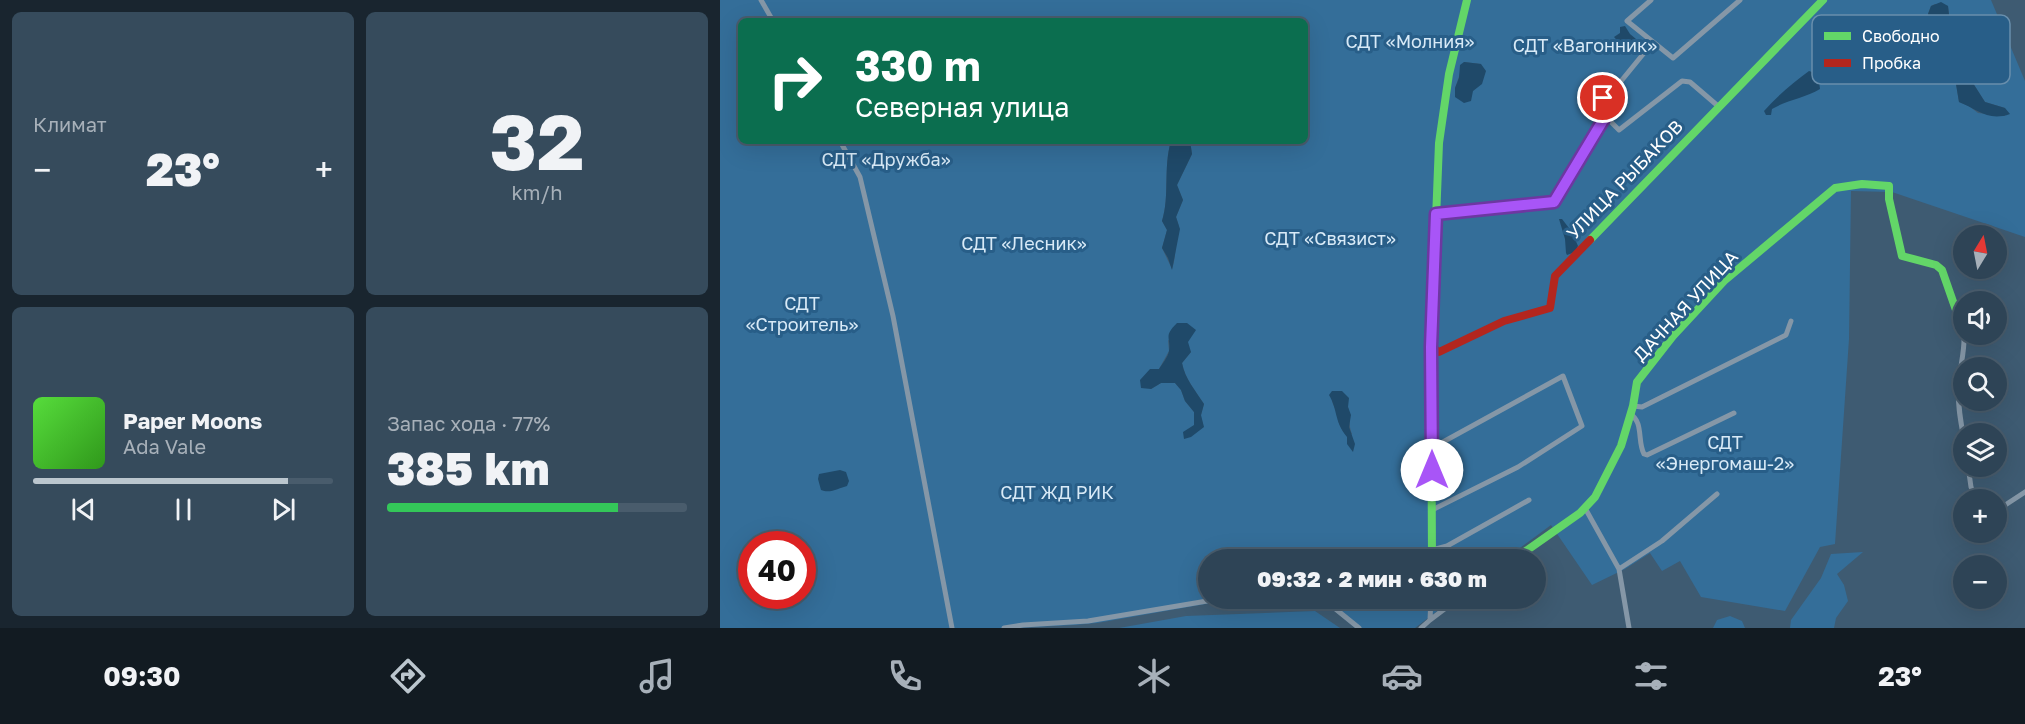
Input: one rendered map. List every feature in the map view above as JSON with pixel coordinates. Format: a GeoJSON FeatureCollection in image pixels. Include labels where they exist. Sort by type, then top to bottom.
{"type":"FeatureCollection","features":[{"type":"Feature","properties":{"kind":"street"},"geometry":{"type":"LineString","coordinates":[[761,0],[771,18]]}},
{"type":"Feature","properties":{"kind":"street"},"geometry":{"type":"LineString","coordinates":[[1432,549],[1431,347],[1439,143],[1444,99],[1467,0]]}},
{"type":"Feature","properties":{"kind":"street"},"geometry":{"type":"LineString","coordinates":[[1651,0],[1627,21],[1673,58],[1740,0]]}},
{"type":"Feature","properties":{"kind":"street","name":"УЛИЦА РЫБАКОВ"},"geometry":{"type":"LineString","coordinates":[[1431,347],[1439,352],[1504,321],[1550,308],[1555,276],[1823,0]]}},
{"type":"Feature","properties":{"kind":"street"},"geometry":{"type":"LineString","coordinates":[[1436,214],[1554,202],[1605,117],[1606,106],[1603,98],[1613,91],[1653,42]]}},
{"type":"Feature","properties":{"kind":"street"},"geometry":{"type":"LineString","coordinates":[[1605,117],[1619,130],[1682,81],[1690,82],[1718,106]]}},
{"type":"Feature","properties":{"kind":"street"},"geometry":{"type":"LineString","coordinates":[[842,144],[860,177],[893,316],[952,628]]}},
{"type":"Feature","properties":{"kind":"street","name":"ДАЧНАЯ УЛИЦА"},"geometry":{"type":"LineString","coordinates":[[1528,549],[1585,508],[1595,497],[1621,446],[1632,410],[1634,390],[1638,379],[1673,336],[1732,274],[1836,188],[1851,184],[1873,183],[1889,186],[1889,199],[1902,256],[1936,265],[1942,270],[1944,284],[1953,302]]}},
{"type":"Feature","properties":{"kind":"street"},"geometry":{"type":"LineString","coordinates":[[1734,413],[1647,455],[1641,450],[1637,420],[1632,410],[1786,335],[1791,321]]}},
{"type":"Feature","properties":{"kind":"street"},"geometry":{"type":"LineString","coordinates":[[1961,423],[1958,406],[1959,381],[1965,345]]}},
{"type":"Feature","properties":{"kind":"street"},"geometry":{"type":"LineString","coordinates":[[1432,448],[1563,376],[1582,426],[1518,467],[1432,510]]}},
{"type":"Feature","properties":{"kind":"street"},"geometry":{"type":"LineString","coordinates":[[2007,503],[2025,492]]}},
{"type":"Feature","properties":{"kind":"street"},"geometry":{"type":"LineString","coordinates":[[1619,568],[1662,540],[1717,494]]}},
{"type":"Feature","properties":{"kind":"street"},"geometry":{"type":"LineString","coordinates":[[1436,549],[1447,546],[1530,500]]}},
{"type":"Feature","properties":{"kind":"street"},"geometry":{"type":"LineString","coordinates":[[1585,508],[1619,568],[1629,628]]}},
{"type":"Feature","properties":{"kind":"street"},"geometry":{"type":"LineString","coordinates":[[1004,628],[1088,621],[1198,603]]}},
{"type":"Feature","properties":{"kind":"street"},"geometry":{"type":"LineString","coordinates":[[1336,609],[1359,628]]}},
{"type":"Feature","properties":{"kind":"street"},"geometry":{"type":"LineString","coordinates":[[1430,609],[1430,620]]}},
{"type":"Feature","properties":{"kind":"street"},"geometry":{"type":"LineString","coordinates":[[1421,628],[1444,609]]}},
{"type":"Feature","properties":{"kind":"green space"},"geometry":{"type":"Polygon","coordinates":[[[720,0],[1991,0],[1997,15],[1949,15],[1948,6],[1935,4],[1931,6],[1928,15],[1812,15],[1812,84],[1956,84],[1959,102],[1978,113],[2005,116],[2005,108],[1985,102],[1974,84],[2010,84],[2010,45],[2025,81],[2025,237],[2007,231],[2007,225],[1990,225],[1892,192],[1851,191],[1849,339],[1835,544],[1820,547],[1785,611],[1701,597],[1680,561],[1662,571],[1650,553],[1625,569],[1592,585],[1551,525],[1519,549],[1198,549],[1198,605],[1097,623],[1014,628],[720,628],[720,0]],[[1464,62],[1455,88],[1473,91],[1481,64],[1464,62]],[[1168,340],[1169,351],[1159,369],[1150,369],[1151,389],[1161,383],[1175,383],[1194,412],[1194,425],[1201,415],[1204,404],[1183,369],[1182,363],[1191,352],[1168,340]],[[1332,399],[1340,426],[1348,437],[1352,434],[1348,407],[1332,399]]]}},
{"type":"Feature","properties":{"kind":"green space"},"geometry":{"type":"Polygon","coordinates":[[[1863,552],[1837,574],[1844,585],[1848,601],[1836,618],[1834,628],[1790,628],[1791,620],[1821,578],[1831,554],[1863,552]]]}},
{"type":"Feature","properties":{"kind":"green space"},"geometry":{"type":"Polygon","coordinates":[[[1332,609],[1440,609],[1415,628],[1355,628],[1332,609]]]}},
{"type":"Feature","properties":{"kind":"green space"},"geometry":{"type":"Polygon","coordinates":[[[1315,611],[1340,628],[1119,628],[1186,616],[1315,611]]]}},
{"type":"Feature","properties":{"kind":"green space"},"geometry":{"type":"Polygon","coordinates":[[[1730,616],[1742,621],[1745,628],[1713,628],[1717,620],[1730,616]]]}},
{"type":"Feature","properties":{"kind":"shaded area"},"geometry":{"type":"Polygon","coordinates":[[[1941,2],[1948,6],[1949,15],[1928,15],[1931,6],[1941,2]]]}},
{"type":"Feature","properties":{"kind":"shaded area"},"geometry":{"type":"Polygon","coordinates":[[[1625,26],[1636,39],[1636,43],[1631,42],[1624,48],[1614,37],[1620,33],[1620,27],[1625,26]]]}},
{"type":"Feature","properties":{"kind":"shaded area"},"geometry":{"type":"Polygon","coordinates":[[[1464,62],[1481,64],[1486,71],[1482,84],[1473,91],[1471,101],[1464,103],[1455,97],[1455,88],[1460,65],[1464,62]]]}},
{"type":"Feature","properties":{"kind":"shaded area"},"geometry":{"type":"Polygon","coordinates":[[[1809,71],[1812,72],[1812,84],[1819,84],[1820,89],[1778,106],[1772,109],[1771,115],[1766,115],[1764,111],[1809,71]]]}},
{"type":"Feature","properties":{"kind":"shaded area"},"geometry":{"type":"Polygon","coordinates":[[[1956,84],[1974,84],[1985,102],[2005,108],[2010,114],[1989,116],[1959,102],[1956,84]]]}},
{"type":"Feature","properties":{"kind":"shaded area"},"geometry":{"type":"Polygon","coordinates":[[[1170,144],[1190,144],[1192,154],[1177,185],[1183,200],[1176,217],[1180,229],[1172,270],[1162,248],[1167,230],[1162,221],[1166,202],[1170,144]]]}},
{"type":"Feature","properties":{"kind":"shaded area"},"geometry":{"type":"Polygon","coordinates":[[[1559,219],[1562,219],[1572,232],[1578,246],[1575,252],[1567,255],[1565,239],[1559,219]]]}},
{"type":"Feature","properties":{"kind":"shaded area"},"geometry":{"type":"Polygon","coordinates":[[[1177,323],[1187,323],[1196,330],[1188,342],[1191,352],[1182,363],[1188,379],[1204,404],[1201,415],[1204,427],[1191,437],[1184,439],[1183,432],[1194,425],[1194,412],[1185,401],[1181,390],[1175,383],[1161,383],[1151,389],[1141,388],[1140,380],[1150,369],[1159,369],[1165,360],[1169,351],[1169,334],[1177,323]]]}},
{"type":"Feature","properties":{"kind":"shaded area"},"geometry":{"type":"Polygon","coordinates":[[[1332,391],[1342,391],[1349,398],[1348,407],[1351,415],[1349,427],[1355,444],[1353,452],[1347,444],[1347,437],[1340,426],[1329,395],[1332,391]]]}},
{"type":"Feature","properties":{"kind":"shaded area"},"geometry":{"type":"Polygon","coordinates":[[[840,470],[846,472],[849,481],[847,486],[831,491],[821,490],[819,474],[840,470]]]}},
{"type":"Feature","properties":{"kind":"traffic: fast"},"geometry":{"type":"LineString","coordinates":[[1432,549],[1431,347],[1439,143],[1449,74],[1467,0]]}},
{"type":"Feature","properties":{"kind":"traffic: fast"},"geometry":{"type":"LineString","coordinates":[[1590,240],[1823,0]]}},
{"type":"Feature","properties":{"kind":"traffic: fast"},"geometry":{"type":"LineString","coordinates":[[1529,549],[1580,513],[1595,497],[1621,446],[1633,406],[1637,382],[1673,336],[1724,281],[1835,188],[1862,184],[1889,186],[1889,199],[1902,256],[1936,265],[1942,270],[1953,302]]}},
{"type":"Feature","properties":{"kind":"traffic: jam"},"geometry":{"type":"LineString","coordinates":[[1431,347],[1439,352],[1504,321],[1550,308],[1555,276],[1590,240]]}},
{"type":"Feature","properties":{"kind":"route"},"geometry":{"type":"LineString","coordinates":[[1432,470],[1431,347],[1436,214],[1554,202],[1605,117],[1607,112],[1603,98]]}},
{"type":"Feature","properties":{"kind":"park label","name":"СДТ «Молния»"},"geometry":{"type":"Point","coordinates":[1410,42]}},
{"type":"Feature","properties":{"kind":"park label","name":"СДТ «Вагонник»"},"geometry":{"type":"Point","coordinates":[1585,46]}},
{"type":"Feature","properties":{"kind":"park label","name":"СДТ «Дружба»"},"geometry":{"type":"Point","coordinates":[886,160]}},
{"type":"Feature","properties":{"kind":"park label","name":"СДТ «Связист»"},"geometry":{"type":"Point","coordinates":[1330,239]}},
{"type":"Feature","properties":{"kind":"park label","name":"СДТ «Лесник»"},"geometry":{"type":"Point","coordinates":[1024,244]}},
{"type":"Feature","properties":{"kind":"park label","name":"СДТ «Строитель»"},"geometry":{"type":"Point","coordinates":[802,314]}},
{"type":"Feature","properties":{"kind":"park label","name":"СДТ «Энергомаш-2»"},"geometry":{"type":"Point","coordinates":[1725,453]}},
{"type":"Feature","properties":{"kind":"park label","name":"СДТ ЖД РИК"},"geometry":{"type":"Point","coordinates":[1057,493]}}]}
